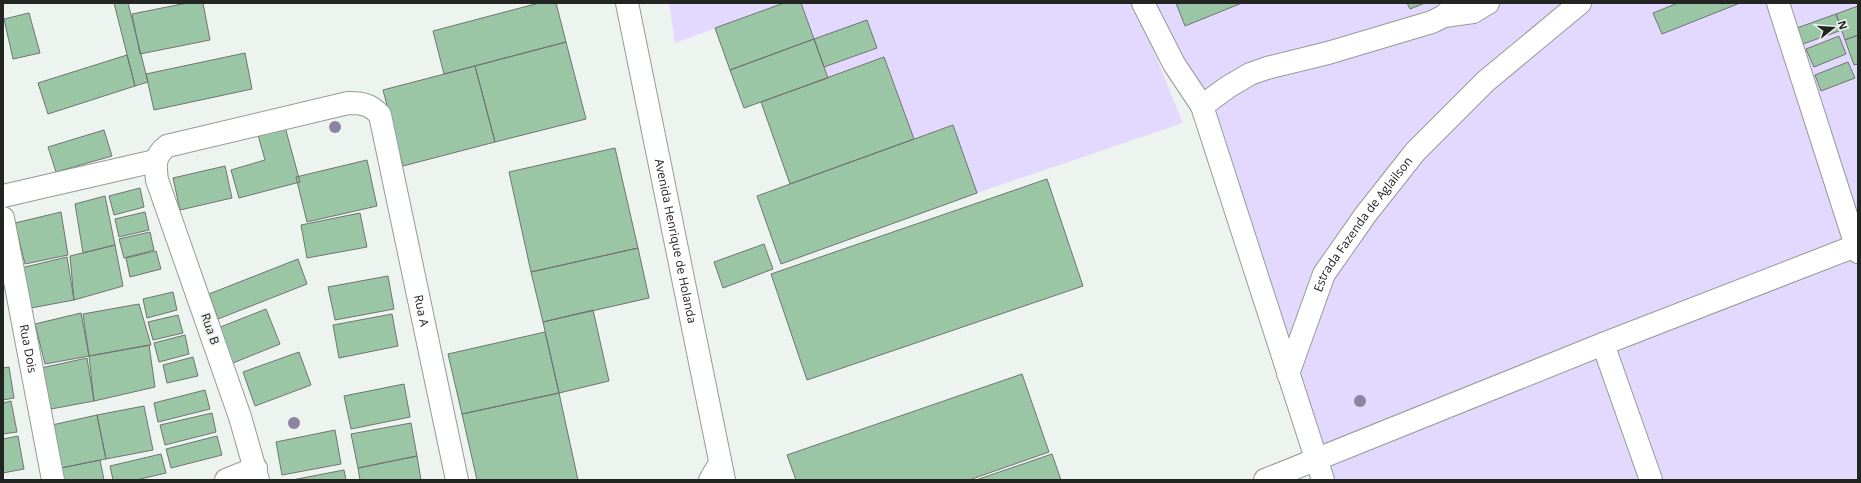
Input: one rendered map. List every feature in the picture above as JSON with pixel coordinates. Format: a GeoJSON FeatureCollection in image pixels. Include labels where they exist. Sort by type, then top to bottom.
{"type":"FeatureCollection","features":[{"type":"Feature","properties":{"kind":"street","name":"Avenida Henrique de Holanda"},"geometry":{"type":"LineString","coordinates":[[627,3],[718,474]]}},
{"type":"Feature","properties":{"kind":"street"},"geometry":{"type":"LineString","coordinates":[[1143,3],[1174,64],[1202,106],[1323,480]]}},
{"type":"Feature","properties":{"kind":"street"},"geometry":{"type":"LineString","coordinates":[[1202,106],[1228,87],[1250,74],[1267,68],[1328,53],[1432,22],[1451,10],[1473,12],[1488,3]]}},
{"type":"Feature","properties":{"kind":"street","name":"Estrada Fazenda de Aglailson"},"geometry":{"type":"LineString","coordinates":[[1288,374],[1324,274],[1366,214],[1410,158],[1486,81],[1580,3]]}},
{"type":"Feature","properties":{"kind":"street"},"geometry":{"type":"LineString","coordinates":[[1265,480],[1603,344],[1857,248],[1778,3]]}},
{"type":"Feature","properties":{"kind":"street","name":"Rua A"},"geometry":{"type":"LineString","coordinates":[[156,170],[160,151],[167,146],[348,103],[362,103],[372,107],[380,114],[457,480]]}},
{"type":"Feature","properties":{"kind":"street"},"geometry":{"type":"LineString","coordinates":[[3,196],[156,170]]}},
{"type":"Feature","properties":{"kind":"street","name":"Rua B"},"geometry":{"type":"LineString","coordinates":[[156,170],[240,417],[257,474]]}},
{"type":"Feature","properties":{"kind":"street","name":"Rua Dois"},"geometry":{"type":"LineString","coordinates":[[3,218],[53,480]]}},
{"type":"Feature","properties":{"kind":"street"},"geometry":{"type":"LineString","coordinates":[[1603,344],[1651,480]]}},
{"type":"Feature","properties":{"kind":"street"},"geometry":{"type":"LineString","coordinates":[[226,480],[257,474]]}},
{"type":"Feature","properties":{"kind":"shaded area"},"geometry":{"type":"Polygon","coordinates":[[[669,3],[784,3],[675,43],[669,3]]]}},
{"type":"Feature","properties":{"kind":"shaded area"},"geometry":{"type":"Polygon","coordinates":[[[801,3],[1134,3],[1183,123],[977,193],[953,125],[914,139],[884,58],[828,78],[801,3]]]}},
{"type":"Feature","properties":{"kind":"shaded area"},"geometry":{"type":"Polygon","coordinates":[[[1156,3],[1858,3],[1858,480],[1332,480],[1156,3]]]}},
{"type":"Feature","properties":{"kind":"building"},"geometry":{"type":"Polygon","coordinates":[[[114,3],[128,3],[148,82],[135,86],[114,3]]]}},
{"type":"Feature","properties":{"kind":"building"},"geometry":{"type":"Polygon","coordinates":[[[187,3],[203,3],[210,40],[140,54],[132,14],[187,3]]]}},
{"type":"Feature","properties":{"kind":"building"},"geometry":{"type":"Polygon","coordinates":[[[539,3],[556,3],[566,42],[444,74],[433,31],[539,3]]]}},
{"type":"Feature","properties":{"kind":"building"},"geometry":{"type":"Polygon","coordinates":[[[784,3],[801,3],[814,39],[730,70],[715,28],[784,3]]]}},
{"type":"Feature","properties":{"kind":"building"},"geometry":{"type":"Polygon","coordinates":[[[1176,3],[1242,3],[1185,26],[1176,3]]]}},
{"type":"Feature","properties":{"kind":"building"},"geometry":{"type":"Polygon","coordinates":[[[1407,3],[1425,3],[1410,9],[1407,3]]]}},
{"type":"Feature","properties":{"kind":"building"},"geometry":{"type":"Polygon","coordinates":[[[1678,3],[1740,3],[1662,34],[1653,13],[1678,3]]]}},
{"type":"Feature","properties":{"kind":"building"},"geometry":{"type":"Polygon","coordinates":[[[1858,6],[1858,35],[1845,40],[1836,14],[1858,6]]]}},
{"type":"Feature","properties":{"kind":"building"},"geometry":{"type":"Polygon","coordinates":[[[29,13],[40,53],[13,59],[4,19],[29,13]]]}},
{"type":"Feature","properties":{"kind":"building"},"geometry":{"type":"Polygon","coordinates":[[[1836,14],[1842,30],[1803,44],[1797,28],[1836,14]]]}},
{"type":"Feature","properties":{"kind":"building"},"geometry":{"type":"Polygon","coordinates":[[[867,20],[877,48],[824,67],[814,39],[867,20]]]}},
{"type":"Feature","properties":{"kind":"building"},"geometry":{"type":"Polygon","coordinates":[[[1858,35],[1858,64],[1854,65],[1845,40],[1858,35]]]}},
{"type":"Feature","properties":{"kind":"building"},"geometry":{"type":"Polygon","coordinates":[[[1839,36],[1846,54],[1814,67],[1806,49],[1839,36]]]}},
{"type":"Feature","properties":{"kind":"building"},"geometry":{"type":"Polygon","coordinates":[[[814,39],[828,78],[744,108],[730,70],[814,39]]]}},
{"type":"Feature","properties":{"kind":"building"},"geometry":{"type":"Polygon","coordinates":[[[566,42],[586,119],[495,142],[475,66],[566,42]]]}},
{"type":"Feature","properties":{"kind":"building"},"geometry":{"type":"Polygon","coordinates":[[[245,53],[252,89],[154,110],[146,74],[245,53]]]}},
{"type":"Feature","properties":{"kind":"building"},"geometry":{"type":"Polygon","coordinates":[[[127,55],[135,86],[48,114],[38,83],[127,55]]]}},
{"type":"Feature","properties":{"kind":"building"},"geometry":{"type":"Polygon","coordinates":[[[884,57],[914,139],[790,184],[761,102],[884,57]]]}},
{"type":"Feature","properties":{"kind":"building"},"geometry":{"type":"Polygon","coordinates":[[[1848,62],[1855,78],[1821,91],[1815,75],[1848,62]]]}},
{"type":"Feature","properties":{"kind":"building"},"geometry":{"type":"Polygon","coordinates":[[[475,66],[495,142],[403,166],[383,90],[475,66]]]}},
{"type":"Feature","properties":{"kind":"building"},"geometry":{"type":"Polygon","coordinates":[[[953,125],[977,193],[781,264],[757,196],[953,125]]]}},
{"type":"Feature","properties":{"kind":"building"},"geometry":{"type":"Polygon","coordinates":[[[285,127],[300,182],[239,198],[231,170],[265,160],[258,135],[285,127]]]}},
{"type":"Feature","properties":{"kind":"building"},"geometry":{"type":"Polygon","coordinates":[[[104,130],[112,156],[56,172],[48,147],[104,130]]]}},
{"type":"Feature","properties":{"kind":"building"},"geometry":{"type":"Polygon","coordinates":[[[615,148],[638,248],[531,272],[509,172],[615,148]]]}},
{"type":"Feature","properties":{"kind":"building"},"geometry":{"type":"Polygon","coordinates":[[[367,160],[377,206],[307,222],[296,177],[367,160]]]}},
{"type":"Feature","properties":{"kind":"building"},"geometry":{"type":"Polygon","coordinates":[[[225,166],[232,198],[180,210],[173,178],[225,166]]]}},
{"type":"Feature","properties":{"kind":"building"},"geometry":{"type":"Polygon","coordinates":[[[1047,179],[1083,286],[807,380],[771,274],[1047,179]]]}},
{"type":"Feature","properties":{"kind":"building"},"geometry":{"type":"Polygon","coordinates":[[[140,188],[144,207],[114,215],[109,196],[140,188]]]}},
{"type":"Feature","properties":{"kind":"building"},"geometry":{"type":"Polygon","coordinates":[[[105,196],[115,245],[83,253],[75,204],[105,196]]]}},
{"type":"Feature","properties":{"kind":"building"},"geometry":{"type":"Polygon","coordinates":[[[61,212],[68,255],[25,264],[15,223],[61,212]]]}},
{"type":"Feature","properties":{"kind":"building"},"geometry":{"type":"Polygon","coordinates":[[[145,212],[149,230],[119,237],[115,219],[145,212]]]}},
{"type":"Feature","properties":{"kind":"building"},"geometry":{"type":"Polygon","coordinates":[[[360,213],[367,247],[307,258],[301,225],[360,213]]]}},
{"type":"Feature","properties":{"kind":"building"},"geometry":{"type":"Polygon","coordinates":[[[150,232],[154,250],[124,258],[119,239],[150,232]]]}},
{"type":"Feature","properties":{"kind":"building"},"geometry":{"type":"Polygon","coordinates":[[[764,244],[773,269],[723,288],[714,262],[764,244]]]}},
{"type":"Feature","properties":{"kind":"building"},"geometry":{"type":"Polygon","coordinates":[[[115,245],[123,286],[74,300],[70,256],[115,245]]]}},
{"type":"Feature","properties":{"kind":"building"},"geometry":{"type":"Polygon","coordinates":[[[638,248],[649,298],[543,322],[531,272],[638,248]]]}},
{"type":"Feature","properties":{"kind":"building"},"geometry":{"type":"Polygon","coordinates":[[[156,251],[161,269],[130,277],[126,258],[156,251]]]}},
{"type":"Feature","properties":{"kind":"building"},"geometry":{"type":"Polygon","coordinates":[[[67,257],[74,300],[31,308],[21,268],[67,257]]]}},
{"type":"Feature","properties":{"kind":"building"},"geometry":{"type":"Polygon","coordinates":[[[298,259],[307,284],[218,319],[209,294],[298,259]]]}},
{"type":"Feature","properties":{"kind":"building"},"geometry":{"type":"Polygon","coordinates":[[[388,276],[394,309],[335,320],[328,287],[388,276]]]}},
{"type":"Feature","properties":{"kind":"building"},"geometry":{"type":"Polygon","coordinates":[[[173,292],[177,310],[147,318],[143,299],[173,292]]]}},
{"type":"Feature","properties":{"kind":"building"},"geometry":{"type":"Polygon","coordinates":[[[139,304],[151,345],[89,356],[83,314],[139,304]]]}},
{"type":"Feature","properties":{"kind":"building"},"geometry":{"type":"Polygon","coordinates":[[[266,309],[280,344],[233,363],[218,328],[266,309]]]}},
{"type":"Feature","properties":{"kind":"building"},"geometry":{"type":"Polygon","coordinates":[[[593,310],[609,381],[559,393],[543,322],[593,310]]]}},
{"type":"Feature","properties":{"kind":"building"},"geometry":{"type":"Polygon","coordinates":[[[81,313],[89,356],[45,364],[35,324],[81,313]]]}},
{"type":"Feature","properties":{"kind":"building"},"geometry":{"type":"Polygon","coordinates":[[[392,314],[398,346],[339,358],[333,325],[392,314]]]}},
{"type":"Feature","properties":{"kind":"building"},"geometry":{"type":"Polygon","coordinates":[[[178,315],[183,333],[153,340],[148,322],[178,315]]]}},
{"type":"Feature","properties":{"kind":"building"},"geometry":{"type":"Polygon","coordinates":[[[545,332],[559,393],[462,414],[448,354],[545,332]]]}},
{"type":"Feature","properties":{"kind":"building"},"geometry":{"type":"Polygon","coordinates":[[[185,335],[189,354],[159,362],[154,343],[185,335]]]}},
{"type":"Feature","properties":{"kind":"building"},"geometry":{"type":"Polygon","coordinates":[[[149,345],[155,387],[94,401],[89,356],[149,345]]]}},
{"type":"Feature","properties":{"kind":"building"},"geometry":{"type":"Polygon","coordinates":[[[299,352],[311,385],[255,406],[243,372],[299,352]]]}},
{"type":"Feature","properties":{"kind":"building"},"geometry":{"type":"Polygon","coordinates":[[[193,357],[198,376],[167,383],[163,365],[193,357]]]}},
{"type":"Feature","properties":{"kind":"building"},"geometry":{"type":"Polygon","coordinates":[[[87,358],[94,401],[51,409],[41,368],[87,358]]]}},
{"type":"Feature","properties":{"kind":"building"},"geometry":{"type":"Polygon","coordinates":[[[9,367],[14,398],[3,400],[3,368],[9,367]]]}},
{"type":"Feature","properties":{"kind":"building"},"geometry":{"type":"Polygon","coordinates":[[[1022,374],[1049,452],[969,480],[796,480],[787,455],[1022,374]]]}},
{"type":"Feature","properties":{"kind":"building"},"geometry":{"type":"Polygon","coordinates":[[[404,384],[410,417],[351,429],[344,396],[404,384]]]}},
{"type":"Feature","properties":{"kind":"building"},"geometry":{"type":"Polygon","coordinates":[[[205,390],[210,409],[158,422],[154,403],[205,390]]]}},
{"type":"Feature","properties":{"kind":"building"},"geometry":{"type":"Polygon","coordinates":[[[559,393],[578,480],[477,480],[462,414],[559,393]]]}},
{"type":"Feature","properties":{"kind":"building"},"geometry":{"type":"Polygon","coordinates":[[[11,401],[17,432],[3,434],[3,403],[11,401]]]}},
{"type":"Feature","properties":{"kind":"building"},"geometry":{"type":"Polygon","coordinates":[[[144,406],[153,450],[106,459],[97,415],[144,406]]]}},
{"type":"Feature","properties":{"kind":"building"},"geometry":{"type":"Polygon","coordinates":[[[212,413],[216,432],[165,445],[160,425],[212,413]]]}},
{"type":"Feature","properties":{"kind":"building"},"geometry":{"type":"Polygon","coordinates":[[[97,415],[106,459],[61,468],[52,425],[97,415]]]}},
{"type":"Feature","properties":{"kind":"building"},"geometry":{"type":"Polygon","coordinates":[[[411,423],[417,456],[358,468],[351,434],[411,423]]]}},
{"type":"Feature","properties":{"kind":"building"},"geometry":{"type":"Polygon","coordinates":[[[335,430],[341,464],[282,475],[276,442],[335,430]]]}},
{"type":"Feature","properties":{"kind":"building"},"geometry":{"type":"Polygon","coordinates":[[[18,436],[24,469],[3,473],[3,439],[18,436]]]}},
{"type":"Feature","properties":{"kind":"building"},"geometry":{"type":"Polygon","coordinates":[[[217,436],[222,455],[171,468],[166,449],[217,436]]]}},
{"type":"Feature","properties":{"kind":"building"},"geometry":{"type":"Polygon","coordinates":[[[161,454],[166,473],[136,480],[113,480],[110,466],[161,454]]]}},
{"type":"Feature","properties":{"kind":"building"},"geometry":{"type":"Polygon","coordinates":[[[1052,454],[1061,480],[976,480],[1052,454]]]}},
{"type":"Feature","properties":{"kind":"building"},"geometry":{"type":"Polygon","coordinates":[[[417,456],[421,480],[360,480],[358,468],[417,456]]]}},
{"type":"Feature","properties":{"kind":"building"},"geometry":{"type":"Polygon","coordinates":[[[100,460],[104,480],[64,480],[61,468],[100,460]]]}},
{"type":"Feature","properties":{"kind":"building"},"geometry":{"type":"Polygon","coordinates":[[[344,470],[346,480],[292,480],[344,470]]]}}]}
